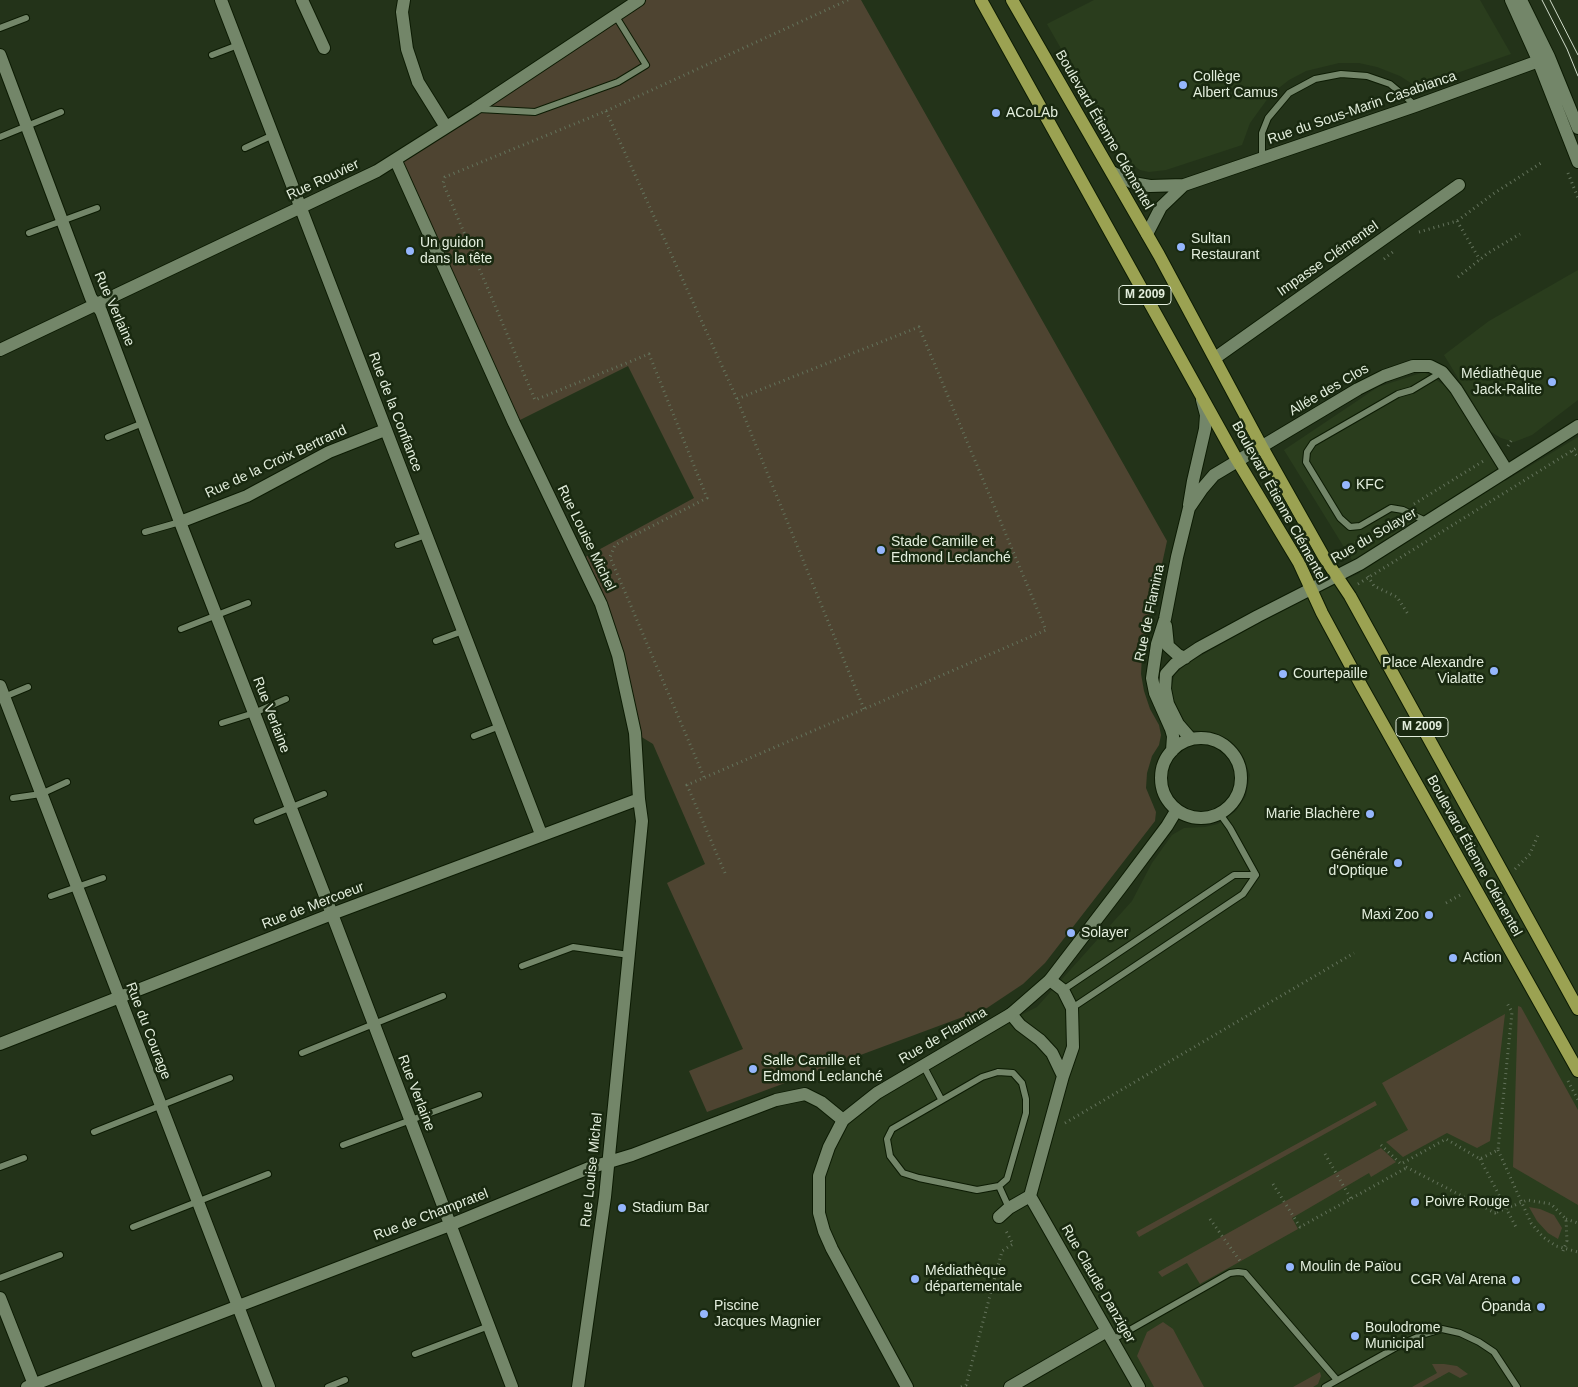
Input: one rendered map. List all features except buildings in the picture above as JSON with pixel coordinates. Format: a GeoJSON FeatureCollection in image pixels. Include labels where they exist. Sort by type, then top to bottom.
{"type":"FeatureCollection","features":[{"type":"Feature","properties":{"kind":"main road","name":"Boulevard Étienne Clémentel"},"geometry":{"type":"LineString","coordinates":[[981,0],[1237,460],[1299,563],[1361,685],[1578,1071]]}},
{"type":"Feature","properties":{"kind":"main road","name":"Boulevard Étienne Clémentel"},"geometry":{"type":"LineString","coordinates":[[1012,0],[1147,234],[1262,447],[1324,557],[1346,590],[1578,1009]]}},
{"type":"Feature","properties":{"kind":"street","name":"Rue de la Confiance"},"geometry":{"type":"LineString","coordinates":[[221,0],[541,834]]}},
{"type":"Feature","properties":{"kind":"street"},"geometry":{"type":"LineString","coordinates":[[302,0],[324,48]]}},
{"type":"Feature","properties":{"kind":"street"},"geometry":{"type":"LineString","coordinates":[[404,0],[402,12],[407,49],[418,82],[446,127]]}},
{"type":"Feature","properties":{"kind":"street","name":"Rue Rouvier"},"geometry":{"type":"LineString","coordinates":[[0,350],[377,171],[475,109],[639,0]]}},
{"type":"Feature","properties":{"kind":"street"},"geometry":{"type":"LineString","coordinates":[[1511,0],[1544,59],[1578,128]]}},
{"type":"Feature","properties":{"kind":"street"},"geometry":{"type":"LineString","coordinates":[[1521,0],[1544,59],[1578,162]]}},
{"type":"Feature","properties":{"kind":"street","name":"Rue Verlaine"},"geometry":{"type":"LineString","coordinates":[[0,55],[91,298],[101,311],[512,1387]]}},
{"type":"Feature","properties":{"kind":"street","name":"Rue du Sous-Marin Casabianca"},"geometry":{"type":"LineString","coordinates":[[1112,172],[1133,183],[1150,186],[1184,185],[1416,106],[1544,59]]}},
{"type":"Feature","properties":{"kind":"street","name":"Rue Louise Michel"},"geometry":{"type":"LineString","coordinates":[[396,160],[514,423],[601,604],[618,655],[635,733],[642,821],[608,1162],[578,1387]]}},
{"type":"Feature","properties":{"kind":"street","name":"Impasse Clémentel"},"geometry":{"type":"LineString","coordinates":[[1215,358],[1459,184]]}},
{"type":"Feature","properties":{"kind":"street","name":"Rue du Sous-Marin Casabianca"},"geometry":{"type":"LineString","coordinates":[[1147,234],[1162,207],[1184,185]]}},
{"type":"Feature","properties":{"kind":"street","name":"Allée des Clos"},"geometry":{"type":"LineString","coordinates":[[1237,460],[1358,389],[1384,376],[1413,366],[1430,366],[1442,372]]}},
{"type":"Feature","properties":{"kind":"street"},"geometry":{"type":"LineString","coordinates":[[1442,372],[1456,389],[1507,471]]}},
{"type":"Feature","properties":{"kind":"street","name":"Rue de Flamina"},"geometry":{"type":"LineString","coordinates":[[1172,751],[1173,736],[1155,693],[1152,678],[1157,644],[1165,619],[1205,429],[1206,415],[1201,395]]}},
{"type":"Feature","properties":{"kind":"street","name":"Rue du Solayer"},"geometry":{"type":"LineString","coordinates":[[1191,739],[1178,724],[1168,704],[1165,689],[1166,674],[1175,664],[1258,616],[1360,564],[1578,426]]}},
{"type":"Feature","properties":{"kind":"street","name":"Rue de la Croix Bertrand"},"geometry":{"type":"LineString","coordinates":[[180,522],[247,496],[329,452],[385,430]]}},
{"type":"Feature","properties":{"kind":"street","name":"Rue de Flamina"},"geometry":{"type":"LineString","coordinates":[[1189,508],[1214,475],[1237,460]]}},
{"type":"Feature","properties":{"kind":"street"},"geometry":{"type":"LineString","coordinates":[[1165,619],[1168,646],[1178,655],[1185,658]]}},
{"type":"Feature","properties":{"kind":"street","name":"Rue du Courage"},"geometry":{"type":"LineString","coordinates":[[1,694],[269,1387]]}},
{"type":"Feature","properties":{"kind":"street"},"geometry":{"type":"LineString","coordinates":[[1204,738],[1217,741],[1228,748],[1237,759],[1240,769],[1241,783],[1238,796],[1220,814],[1205,819],[1190,818],[1176,811],[1166,799],[1160,784],[1161,768],[1168,754],[1179,744],[1191,739],[1204,738]]}},
{"type":"Feature","properties":{"kind":"street","name":"Rue de Mercoeur"},"geometry":{"type":"LineString","coordinates":[[0,1044],[332,914],[541,834],[639,799]]}},
{"type":"Feature","properties":{"kind":"street","name":"Rue de Flamina"},"geometry":{"type":"LineString","coordinates":[[907,1387],[824,1231],[820,1213],[819,1176],[829,1147],[843,1120],[877,1093],[1010,1014],[1050,980],[1167,826],[1176,811]]}},
{"type":"Feature","properties":{"kind":"street"},"geometry":{"type":"LineString","coordinates":[[1004,1213],[1030,1196],[1063,1076],[1073,1047],[1072,1008],[1063,990],[1050,980]]}},
{"type":"Feature","properties":{"kind":"street"},"geometry":{"type":"LineString","coordinates":[[1010,1014],[1052,1053],[1063,1076]]}},
{"type":"Feature","properties":{"kind":"street","name":"Rue de Champratel"},"geometry":{"type":"LineString","coordinates":[[32,1386],[589,1168],[632,1155],[776,1100],[805,1094],[820,1102],[843,1120]]}},
{"type":"Feature","properties":{"kind":"street","name":"Rue Claude Danziger"},"geometry":{"type":"LineString","coordinates":[[1030,1196],[1139,1387]]}},
{"type":"Feature","properties":{"kind":"street"},"geometry":{"type":"LineString","coordinates":[[0,1298],[32,1386]]}},
{"type":"Feature","properties":{"kind":"street"},"geometry":{"type":"LineString","coordinates":[[1010,1387],[1110,1335]]}},
{"type":"Feature","properties":{"kind":"lane"},"geometry":{"type":"LineString","coordinates":[[475,109],[535,112],[618,82],[646,65],[615,15]]}},
{"type":"Feature","properties":{"kind":"lane"},"geometry":{"type":"LineString","coordinates":[[0,28],[26,18]]}},
{"type":"Feature","properties":{"kind":"lane"},"geometry":{"type":"LineString","coordinates":[[212,55],[238,45]]}},
{"type":"Feature","properties":{"kind":"lane"},"geometry":{"type":"LineString","coordinates":[[1262,159],[1262,133],[1268,118],[1289,93],[1315,79],[1341,74],[1367,76],[1390,84],[1416,106]]}},
{"type":"Feature","properties":{"kind":"lane"},"geometry":{"type":"LineString","coordinates":[[0,137],[61,112]]}},
{"type":"Feature","properties":{"kind":"lane"},"geometry":{"type":"LineString","coordinates":[[245,148],[273,135]]}},
{"type":"Feature","properties":{"kind":"lane"},"geometry":{"type":"LineString","coordinates":[[29,233],[97,208]]}},
{"type":"Feature","properties":{"kind":"lane"},"geometry":{"type":"LineString","coordinates":[[1428,522],[1404,510],[1391,508],[1360,526],[1350,527],[1340,518],[1306,462],[1307,452],[1313,443],[1398,394],[1412,390],[1442,372]]}},
{"type":"Feature","properties":{"kind":"lane"},"geometry":{"type":"LineString","coordinates":[[108,437],[143,423]]}},
{"type":"Feature","properties":{"kind":"lane"},"geometry":{"type":"LineString","coordinates":[[146,532],[180,522]]}},
{"type":"Feature","properties":{"kind":"lane"},"geometry":{"type":"LineString","coordinates":[[398,546],[426,535]]}},
{"type":"Feature","properties":{"kind":"lane"},"geometry":{"type":"LineString","coordinates":[[181,629],[248,603]]}},
{"type":"Feature","properties":{"kind":"lane"},"geometry":{"type":"LineString","coordinates":[[436,642],[463,631]]}},
{"type":"Feature","properties":{"kind":"lane"},"geometry":{"type":"LineString","coordinates":[[1,694],[28,687]]}},
{"type":"Feature","properties":{"kind":"lane"},"geometry":{"type":"LineString","coordinates":[[222,723],[286,699]]}},
{"type":"Feature","properties":{"kind":"lane"},"geometry":{"type":"LineString","coordinates":[[474,736],[500,726]]}},
{"type":"Feature","properties":{"kind":"lane"},"geometry":{"type":"LineString","coordinates":[[13,798],[41,794],[67,782]]}},
{"type":"Feature","properties":{"kind":"lane"},"geometry":{"type":"LineString","coordinates":[[257,821],[324,794]]}},
{"type":"Feature","properties":{"kind":"lane"},"geometry":{"type":"LineString","coordinates":[[1220,814],[1256,875]]}},
{"type":"Feature","properties":{"kind":"lane"},"geometry":{"type":"LineString","coordinates":[[1063,990],[1234,875],[1256,875]]}},
{"type":"Feature","properties":{"kind":"lane"},"geometry":{"type":"LineString","coordinates":[[1072,1008],[1243,894],[1256,875]]}},
{"type":"Feature","properties":{"kind":"lane"},"geometry":{"type":"LineString","coordinates":[[51,896],[103,878]]}},
{"type":"Feature","properties":{"kind":"lane"},"geometry":{"type":"LineString","coordinates":[[522,966],[573,947],[629,955]]}},
{"type":"Feature","properties":{"kind":"lane"},"geometry":{"type":"LineString","coordinates":[[302,1053],[443,996]]}},
{"type":"Feature","properties":{"kind":"lane"},"geometry":{"type":"LineString","coordinates":[[923,1065],[941,1099]]}},
{"type":"Feature","properties":{"kind":"lane"},"geometry":{"type":"LineString","coordinates":[[998,1072],[1013,1074],[1022,1083],[1026,1099],[1026,1113],[1007,1179],[998,1186],[977,1190],[903,1174],[890,1156],[887,1139],[892,1129],[982,1077],[998,1072]]}},
{"type":"Feature","properties":{"kind":"lane"},"geometry":{"type":"LineString","coordinates":[[94,1132],[230,1078]]}},
{"type":"Feature","properties":{"kind":"lane"},"geometry":{"type":"LineString","coordinates":[[343,1145],[479,1095]]}},
{"type":"Feature","properties":{"kind":"lane"},"geometry":{"type":"LineString","coordinates":[[0,1167],[24,1158]]}},
{"type":"Feature","properties":{"kind":"lane"},"geometry":{"type":"LineString","coordinates":[[133,1226],[268,1174]]}},
{"type":"Feature","properties":{"kind":"lane"},"geometry":{"type":"LineString","coordinates":[[998,1186],[1004,1213]]}},
{"type":"Feature","properties":{"kind":"lane"},"geometry":{"type":"LineString","coordinates":[[0,1278],[60,1255]]}},
{"type":"Feature","properties":{"kind":"lane"},"geometry":{"type":"LineString","coordinates":[[1110,1335],[1230,1273],[1238,1272],[1245,1274],[1337,1380]]}},
{"type":"Feature","properties":{"kind":"lane"},"geometry":{"type":"LineString","coordinates":[[415,1354],[489,1326]]}},
{"type":"Feature","properties":{"kind":"lane"},"geometry":{"type":"LineString","coordinates":[[1324,1387],[1402,1344],[1442,1329],[1460,1333],[1494,1352],[1516,1387]]}},
{"type":"Feature","properties":{"kind":"lane"},"geometry":{"type":"LineString","coordinates":[[328,1387],[344,1380]]}},
{"type":"Feature","properties":{"kind":"path"},"geometry":{"type":"LineString","coordinates":[[704,777],[610,557],[615,545],[708,498],[649,354],[534,400],[443,183],[445,177],[606,111],[848,0]]}},
{"type":"Feature","properties":{"kind":"path"},"geometry":{"type":"LineString","coordinates":[[606,111],[737,400],[864,709]]}},
{"type":"Feature","properties":{"kind":"path"},"geometry":{"type":"LineString","coordinates":[[1414,234],[1457,221],[1493,194],[1541,163]]}},
{"type":"Feature","properties":{"kind":"path"},"geometry":{"type":"LineString","coordinates":[[1457,221],[1480,260]]}},
{"type":"Feature","properties":{"kind":"path"},"geometry":{"type":"LineString","coordinates":[[1458,277],[1488,253],[1520,234]]}},
{"type":"Feature","properties":{"kind":"path"},"geometry":{"type":"LineString","coordinates":[[1384,258],[1399,246]]}},
{"type":"Feature","properties":{"kind":"path"},"geometry":{"type":"LineString","coordinates":[[725,873],[687,785],[1046,630],[919,327],[737,400]]}},
{"type":"Feature","properties":{"kind":"path"},"geometry":{"type":"LineString","coordinates":[[1346,590],[1578,447]]}},
{"type":"Feature","properties":{"kind":"path"},"geometry":{"type":"LineString","coordinates":[[1048,1133],[1354,953]]}},
{"type":"Feature","properties":{"kind":"path"},"geometry":{"type":"LineString","coordinates":[[1507,1003],[1512,1012],[1498,1150],[1531,1223],[1543,1237],[1556,1246],[1578,1252]]}},
{"type":"Feature","properties":{"kind":"path"},"geometry":{"type":"LineString","coordinates":[[1402,1164],[1446,1139],[1480,1159],[1517,1229]]}},
{"type":"Feature","properties":{"kind":"path"},"geometry":{"type":"LineString","coordinates":[[1381,1145],[1402,1164],[1495,1213],[1527,1200],[1550,1204],[1566,1219],[1578,1223]]}},
{"type":"Feature","properties":{"kind":"path"},"geometry":{"type":"LineString","coordinates":[[1480,1159],[1498,1150]]}},
{"type":"Feature","properties":{"kind":"path"},"geometry":{"type":"LineString","coordinates":[[1325,1154],[1350,1199]]}},
{"type":"Feature","properties":{"kind":"path"},"geometry":{"type":"LineString","coordinates":[[1273,1184],[1300,1227],[1408,1167]]}},
{"type":"Feature","properties":{"kind":"path"},"geometry":{"type":"LineString","coordinates":[[961,1387],[966,1384],[1002,1251],[1013,1244],[1004,1213]]}},
{"type":"Feature","properties":{"kind":"path"},"geometry":{"type":"LineString","coordinates":[[1210,1219],[1243,1265],[1245,1274]]}},
{"type":"Feature","properties":{"kind":"path"},"geometry":{"type":"LineString","coordinates":[[1563,1251],[1567,1240],[1566,1219]]}},
{"type":"Feature","properties":{"kind":"shaded area","name":"Stade Camille et Edmond Leclanché"},"geometry":{"type":"Polygon","coordinates":[[[639,0],[861,0],[1167,541],[1142,655],[1141,674],[1144,691],[1150,709],[1159,725],[1161,735],[1159,745],[1152,756],[1147,773],[1146,788],[1156,812],[1155,821],[1045,963],[1023,984],[987,1008],[707,1112],[689,1071],[743,1049],[667,883],[705,864],[653,744],[635,733],[618,655],[580,560],[694,498],[628,366],[514,423],[396,161],[639,0]]]}},
{"type":"Feature","properties":{"kind":"shaded area","name":"Collège Albert Camus"},"geometry":{"type":"Polygon","coordinates":[[[1094,0],[1480,0],[1511,54],[1417,87],[1400,76],[1377,67],[1359,63],[1339,63],[1306,71],[1289,80],[1271,94],[1250,123],[1242,145],[1166,170],[1149,172],[1140,170],[1123,157],[1047,24],[1094,0]]]}},
{"type":"Feature","properties":{"kind":"shaded area"},"geometry":{"type":"Polygon","coordinates":[[[1578,270],[1578,400],[1532,435],[1514,442],[1501,438],[1491,432],[1444,355],[1489,321],[1578,270]]]}},
{"type":"Feature","properties":{"kind":"shaded area"},"geometry":{"type":"Polygon","coordinates":[[[1424,372],[1447,387],[1505,481],[1578,437],[1578,1387],[907,1387],[819,1213],[829,1147],[843,1120],[923,1065],[1037,1007],[1132,901],[1152,863],[1172,835],[1184,828],[1218,824],[1236,811],[1246,796],[1250,775],[1244,758],[1229,741],[1211,732],[1190,730],[1179,719],[1171,697],[1175,674],[1188,663],[1294,603],[1360,573],[1284,450],[1378,387],[1424,372]]]}},
{"type":"Feature","properties":{"kind":"shaded area"},"geometry":{"type":"Polygon","coordinates":[[[1518,1006],[1521,1007],[1578,1110],[1578,1205],[1513,1167],[1518,1006]]]}},
{"type":"Feature","properties":{"kind":"shaded area"},"geometry":{"type":"Polygon","coordinates":[[[1505,1014],[1490,1141],[1477,1148],[1447,1133],[1403,1157],[1386,1142],[1408,1130],[1382,1083],[1505,1014]]]}},
{"type":"Feature","properties":{"kind":"shaded area"},"geometry":{"type":"Polygon","coordinates":[[[1375,1101],[1377,1105],[1139,1237],[1136,1232],[1375,1101]]]}},
{"type":"Feature","properties":{"kind":"shaded area"},"geometry":{"type":"Polygon","coordinates":[[[1381,1148],[1396,1162],[1371,1177],[1369,1173],[1292,1218],[1298,1229],[1200,1284],[1187,1263],[1162,1277],[1158,1272],[1381,1148]]]}},
{"type":"Feature","properties":{"kind":"shaded area"},"geometry":{"type":"Polygon","coordinates":[[[1529,1207],[1554,1215],[1562,1228],[1558,1239],[1548,1233],[1537,1221],[1529,1207]]]}},
{"type":"Feature","properties":{"kind":"shaded area"},"geometry":{"type":"Polygon","coordinates":[[[1163,1322],[1173,1329],[1204,1387],[1154,1387],[1137,1356],[1147,1332],[1163,1322]]]}},
{"type":"Feature","properties":{"kind":"shaded area"},"geometry":{"type":"Polygon","coordinates":[[[1432,1364],[1457,1366],[1468,1374],[1460,1378],[1449,1372],[1422,1387],[1412,1387],[1437,1373],[1432,1364]]]}},
{"type":"Feature","properties":{"kind":"shaded area"},"geometry":{"type":"Polygon","coordinates":[[[1320,1372],[1321,1376],[1318,1384],[1313,1387],[1293,1387],[1320,1372]]]}},
{"type":"Feature","properties":{"kind":"tram line"},"geometry":{"type":"LineString","coordinates":[[1542,0],[1567,49],[1578,76]]}},
{"type":"Feature","properties":{"kind":"tram line"},"geometry":{"type":"LineString","coordinates":[[1550,0],[1578,55]]}},
{"type":"Feature","properties":{"kind":"place","name":"Collège Albert Camus"},"geometry":{"type":"Point","coordinates":[1183,85]}},
{"type":"Feature","properties":{"kind":"place","name":"ACoLAb"},"geometry":{"type":"Point","coordinates":[996,113]}},
{"type":"Feature","properties":{"kind":"place","name":"Sultan Restaurant"},"geometry":{"type":"Point","coordinates":[1181,247]}},
{"type":"Feature","properties":{"kind":"place","name":"Un guidon dans la tête"},"geometry":{"type":"Point","coordinates":[410,251]}},
{"type":"Feature","properties":{"kind":"place","name":"Médiathèque Jack-Ralite"},"geometry":{"type":"Point","coordinates":[1552,382]}},
{"type":"Feature","properties":{"kind":"place","name":"KFC"},"geometry":{"type":"Point","coordinates":[1346,485]}},
{"type":"Feature","properties":{"kind":"place","name":"Stade Camille et Edmond Leclanché"},"geometry":{"type":"Point","coordinates":[881,550]}},
{"type":"Feature","properties":{"kind":"place","name":"Place Alexandre Vialatte"},"geometry":{"type":"Point","coordinates":[1494,671]}},
{"type":"Feature","properties":{"kind":"place","name":"Courtepaille"},"geometry":{"type":"Point","coordinates":[1283,674]}},
{"type":"Feature","properties":{"kind":"place","name":"Marie Blachère"},"geometry":{"type":"Point","coordinates":[1370,814]}},
{"type":"Feature","properties":{"kind":"place","name":"Générale d'Optique"},"geometry":{"type":"Point","coordinates":[1398,863]}},
{"type":"Feature","properties":{"kind":"place","name":"Maxi Zoo"},"geometry":{"type":"Point","coordinates":[1429,915]}},
{"type":"Feature","properties":{"kind":"place","name":"Solayer"},"geometry":{"type":"Point","coordinates":[1071,933]}},
{"type":"Feature","properties":{"kind":"place","name":"Action"},"geometry":{"type":"Point","coordinates":[1453,958]}},
{"type":"Feature","properties":{"kind":"place","name":"Salle Camille et Edmond Leclanché"},"geometry":{"type":"Point","coordinates":[753,1069]}},
{"type":"Feature","properties":{"kind":"place","name":"Poivre Rouge"},"geometry":{"type":"Point","coordinates":[1415,1202]}},
{"type":"Feature","properties":{"kind":"place","name":"Stadium Bar"},"geometry":{"type":"Point","coordinates":[622,1208]}},
{"type":"Feature","properties":{"kind":"place","name":"Moulin de Païou"},"geometry":{"type":"Point","coordinates":[1290,1267]}},
{"type":"Feature","properties":{"kind":"place","name":"Médiathèque départementale"},"geometry":{"type":"Point","coordinates":[915,1279]}},
{"type":"Feature","properties":{"kind":"place","name":"CGR Val Arena"},"geometry":{"type":"Point","coordinates":[1516,1280]}},
{"type":"Feature","properties":{"kind":"place","name":"Ôpanda"},"geometry":{"type":"Point","coordinates":[1541,1307]}},
{"type":"Feature","properties":{"kind":"place","name":"Piscine Jacques Magnier"},"geometry":{"type":"Point","coordinates":[704,1314]}},
{"type":"Feature","properties":{"kind":"place","name":"Boulodrome Municipal"},"geometry":{"type":"Point","coordinates":[1355,1336]}}]}
